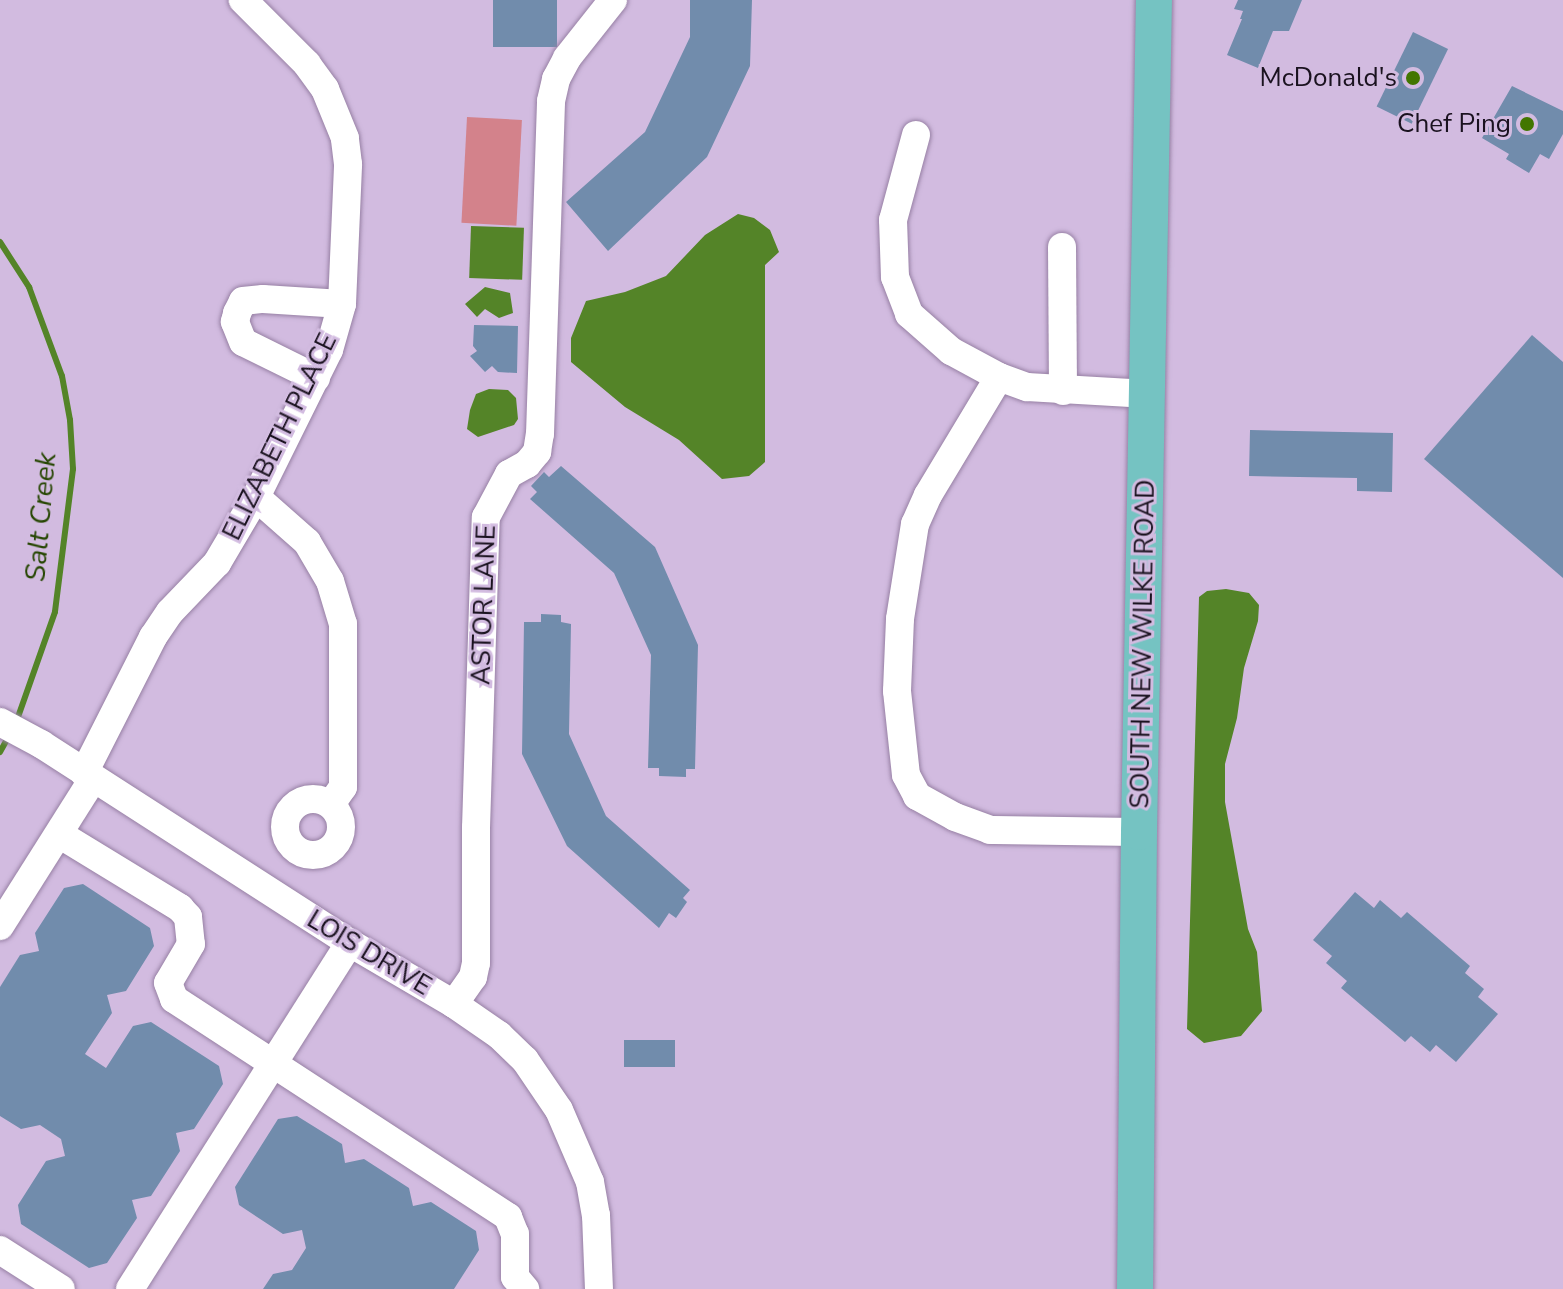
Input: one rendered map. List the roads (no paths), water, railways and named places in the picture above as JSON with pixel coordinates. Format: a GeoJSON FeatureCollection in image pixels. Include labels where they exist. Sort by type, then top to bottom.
{"type":"FeatureCollection","features":[{"type":"Feature","properties":{"kind":"main road","name":"SOUTH NEW WILKE ROAD"},"geometry":{"type":"LineString","coordinates":[[1135,1289],[1139,832],[1154,0]]}},
{"type":"Feature","properties":{"kind":"street","name":"ELIZABETH PLACE"},"geometry":{"type":"LineString","coordinates":[[0,926],[59,834],[153,637],[170,612],[217,563],[256,497],[329,350],[342,304],[348,164],[345,138],[325,89],[307,64],[243,0]]}},
{"type":"Feature","properties":{"kind":"street","name":"ASTOR LANE"},"geometry":{"type":"LineString","coordinates":[[454,1004],[473,977],[476,963],[476,828],[486,517],[509,474],[527,464],[537,452],[540,434],[551,101],[556,79],[567,58],[613,0]]}},
{"type":"Feature","properties":{"kind":"street"},"geometry":{"type":"LineString","coordinates":[[916,135],[893,220],[895,277],[909,314],[951,351],[999,377],[1027,387],[1148,394]]}},
{"type":"Feature","properties":{"kind":"street"},"geometry":{"type":"LineString","coordinates":[[1062,247],[1063,391]]}},
{"type":"Feature","properties":{"kind":"street"},"geometry":{"type":"LineString","coordinates":[[316,378],[243,342],[235,322],[237,313],[243,301],[263,299],[342,304]]}},
{"type":"Feature","properties":{"kind":"street"},"geometry":{"type":"LineString","coordinates":[[999,377],[915,524],[900,619],[898,662],[897,691],[906,775],[917,796],[955,817],[990,830],[1139,832]]}},
{"type":"Feature","properties":{"kind":"street"},"geometry":{"type":"LineString","coordinates":[[256,497],[307,542],[330,581],[343,624],[343,787],[331,804]]}},
{"type":"Feature","properties":{"kind":"street","name":"LOIS DRIVE"},"geometry":{"type":"LineString","coordinates":[[0,722],[41,744],[499,1035],[525,1060],[559,1110],[590,1182],[596,1215],[599,1289]]}},
{"type":"Feature","properties":{"kind":"street"},"geometry":{"type":"LineString","coordinates":[[59,834],[180,908],[188,917],[191,944],[168,983],[174,999],[508,1217],[515,1234],[515,1277],[525,1289]]}},
{"type":"Feature","properties":{"kind":"street"},"geometry":{"type":"LineString","coordinates":[[130,1289],[350,943]]}},
{"type":"Feature","properties":{"kind":"street"},"geometry":{"type":"LineString","coordinates":[[0,1250],[61,1289]]}},
{"type":"Feature","properties":{"kind":"waterway","name":"Salt Creek"},"geometry":{"type":"LineString","coordinates":[[0,242],[29,287],[62,376],[70,420],[73,469],[55,612],[16,723]]}},
{"type":"Feature","properties":{"kind":"waterway","name":"Salt Creek"},"geometry":{"type":"LineString","coordinates":[[0,752],[9,736]]}},
{"type":"Feature","properties":{"kind":"place","name":"McDonald's"},"geometry":{"type":"Point","coordinates":[1413,78]}},
{"type":"Feature","properties":{"kind":"place","name":"Chef Ping"},"geometry":{"type":"Point","coordinates":[1527,124]}}]}
